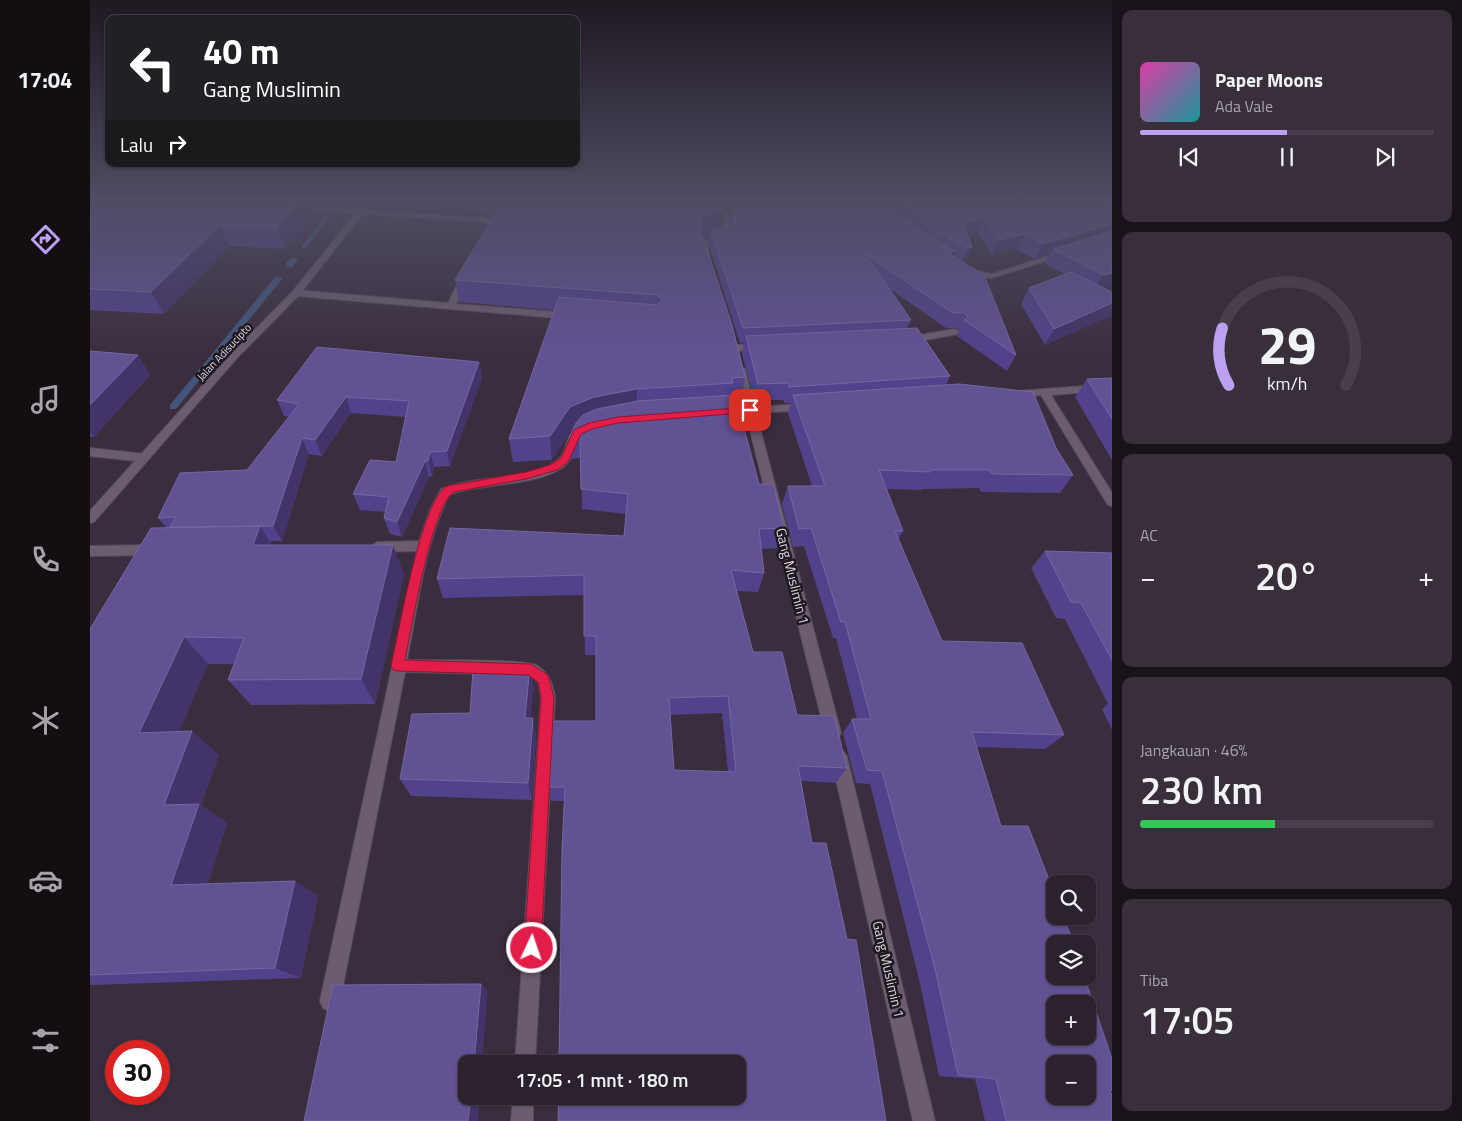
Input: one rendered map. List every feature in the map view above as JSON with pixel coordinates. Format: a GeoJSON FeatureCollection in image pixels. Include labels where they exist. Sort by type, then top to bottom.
{"type":"FeatureCollection","features":[{"type":"Feature","properties":{"kind":"street","name":"Jalan Adisucipto"},"geometry":{"type":"LineString","coordinates":[[90,519],[234,356],[296,293],[331,250]]}},
{"type":"Feature","properties":{"kind":"street"},"geometry":{"type":"LineString","coordinates":[[705,250],[710,270]]}},
{"type":"Feature","properties":{"kind":"street"},"geometry":{"type":"LineString","coordinates":[[962,268],[979,276],[992,276],[1068,252]]}},
{"type":"Feature","properties":{"kind":"street"},"geometry":{"type":"LineString","coordinates":[[451,306],[468,272]]}},
{"type":"Feature","properties":{"kind":"street"},"geometry":{"type":"LineString","coordinates":[[296,293],[577,316]]}},
{"type":"Feature","properties":{"kind":"street"},"geometry":{"type":"LineString","coordinates":[[897,341],[955,332]]}},
{"type":"Feature","properties":{"kind":"street","name":"Gang Muslimin 1"},"geometry":{"type":"LineString","coordinates":[[771,346],[733,344],[850,799],[924,1121]]}},
{"type":"Feature","properties":{"kind":"street"},"geometry":{"type":"LineString","coordinates":[[1005,394],[1112,387]]}},
{"type":"Feature","properties":{"kind":"street"},"geometry":{"type":"LineString","coordinates":[[1044,392],[1112,502]]}},
{"type":"Feature","properties":{"kind":"street"},"geometry":{"type":"LineString","coordinates":[[714,412],[819,406]]}},
{"type":"Feature","properties":{"kind":"street"},"geometry":{"type":"LineString","coordinates":[[327,1014],[398,666],[424,546],[436,510],[445,492],[461,485],[526,476],[553,468],[565,460],[578,432],[589,426]]}},
{"type":"Feature","properties":{"kind":"street"},"geometry":{"type":"LineString","coordinates":[[90,452],[145,458]]}},
{"type":"Feature","properties":{"kind":"street"},"geometry":{"type":"LineString","coordinates":[[361,547],[424,546]]}},
{"type":"Feature","properties":{"kind":"street"},"geometry":{"type":"LineString","coordinates":[[90,551],[168,550]]}},
{"type":"Feature","properties":{"kind":"street"},"geometry":{"type":"LineString","coordinates":[[398,666],[531,669],[544,679],[548,697],[526,1055]]}},
{"type":"Feature","properties":{"kind":"street"},"geometry":{"type":"LineString","coordinates":[[522,1121],[523,1105]]}},
{"type":"Feature","properties":{"kind":"building"},"geometry":{"type":"Polygon","coordinates":[[[90,250],[194,250],[151,292],[90,289],[90,250]]]}},
{"type":"Feature","properties":{"kind":"building"},"geometry":{"type":"Polygon","coordinates":[[[473,250],[707,250],[732,325],[745,377],[732,378],[733,383],[637,389],[594,397],[570,407],[550,436],[509,439],[559,297],[656,305],[663,300],[657,295],[455,280],[473,250]]]}},
{"type":"Feature","properties":{"kind":"building"},"geometry":{"type":"Polygon","coordinates":[[[717,250],[954,250],[948,253],[984,275],[1016,355],[964,320],[968,317],[963,312],[953,313],[865,254],[911,320],[743,328],[717,250]]]}},
{"type":"Feature","properties":{"kind":"building"},"geometry":{"type":"Polygon","coordinates":[[[1056,250],[1112,250],[1112,273],[1103,275],[1056,250]]]}},
{"type":"Feature","properties":{"kind":"building"},"geometry":{"type":"Polygon","coordinates":[[[1071,272],[1112,292],[1112,303],[1054,329],[1029,288],[1071,272]]]}},
{"type":"Feature","properties":{"kind":"building"},"geometry":{"type":"Polygon","coordinates":[[[917,328],[950,376],[789,387],[788,383],[758,384],[746,336],[917,328]]]}},
{"type":"Feature","properties":{"kind":"building"},"geometry":{"type":"Polygon","coordinates":[[[317,347],[479,362],[447,451],[430,452],[428,461],[425,461],[397,522],[384,518],[389,497],[353,494],[370,460],[396,462],[409,401],[346,397],[315,440],[302,438],[273,526],[170,527],[176,517],[158,518],[180,473],[247,470],[299,404],[277,400],[317,347]]]}},
{"type":"Feature","properties":{"kind":"building"},"geometry":{"type":"Polygon","coordinates":[[[90,351],[138,355],[90,405],[90,351]]]}},
{"type":"Feature","properties":{"kind":"building"},"geometry":{"type":"Polygon","coordinates":[[[1112,378],[1112,419],[1087,379],[1112,378]]]}},
{"type":"Feature","properties":{"kind":"building"},"geometry":{"type":"Polygon","coordinates":[[[959,384],[1033,392],[1056,448],[1073,475],[992,474],[990,470],[930,470],[930,472],[879,470],[903,531],[895,531],[942,641],[1022,643],[1064,735],[972,732],[1001,826],[1028,826],[1047,875],[1046,925],[1067,925],[1070,935],[1046,935],[1046,985],[1087,985],[1090,995],[1046,995],[1046,1045],[1096,1045],[1096,1012],[1112,1059],[1112,1090],[1110,1090],[1112,1096],[1112,1121],[1006,1121],[996,1079],[958,1075],[936,973],[882,771],[867,770],[852,719],[871,719],[845,622],[841,622],[811,528],[799,529],[788,486],[825,486],[793,395],[959,384]]]}},
{"type":"Feature","properties":{"kind":"building"},"geometry":{"type":"Polygon","coordinates":[[[735,395],[759,484],[773,484],[784,528],[759,529],[764,573],[731,570],[753,652],[782,652],[797,715],[834,716],[847,768],[798,766],[812,843],[826,843],[847,939],[856,940],[886,1121],[558,1121],[559,1105],[746,1105],[746,1055],[559,1055],[562,849],[565,787],[549,787],[553,721],[596,721],[596,636],[584,636],[584,575],[437,579],[450,528],[624,536],[628,494],[581,489],[580,437],[569,438],[576,423],[583,415],[597,409],[638,401],[735,395]],[[728,696],[669,698],[674,770],[736,772],[728,696]]]}},
{"type":"Feature","properties":{"kind":"building"},"geometry":{"type":"Polygon","coordinates":[[[260,526],[253,545],[393,545],[361,679],[228,680],[244,638],[184,637],[139,733],[192,731],[164,805],[199,804],[171,885],[295,881],[275,968],[90,975],[90,629],[151,528],[260,526]]]}},
{"type":"Feature","properties":{"kind":"building"},"geometry":{"type":"Polygon","coordinates":[[[1045,551],[1112,553],[1112,660],[1081,603],[1071,602],[1045,551]]]}},
{"type":"Feature","properties":{"kind":"building"},"geometry":{"type":"Polygon","coordinates":[[[530,665],[525,718],[533,718],[528,783],[400,779],[412,714],[470,713],[473,670],[530,665]]]}},
{"type":"Feature","properties":{"kind":"building"},"geometry":{"type":"Polygon","coordinates":[[[481,984],[475,1055],[458,1055],[458,1105],[470,1105],[468,1121],[304,1121],[333,985],[481,984]]]}},
{"type":"Feature","properties":{"kind":"waterway"},"geometry":{"type":"LineString","coordinates":[[289,265],[294,259]]}},
{"type":"Feature","properties":{"kind":"waterway"},"geometry":{"type":"LineString","coordinates":[[173,407],[279,278]]}},
{"type":"Feature","properties":{"kind":"route"},"geometry":{"type":"LineString","coordinates":[[532,948],[548,697],[544,679],[531,669],[398,666],[424,546],[436,510],[445,492],[451,488],[526,476],[553,468],[565,460],[578,432],[589,426],[618,420],[750,410]]}}]}
